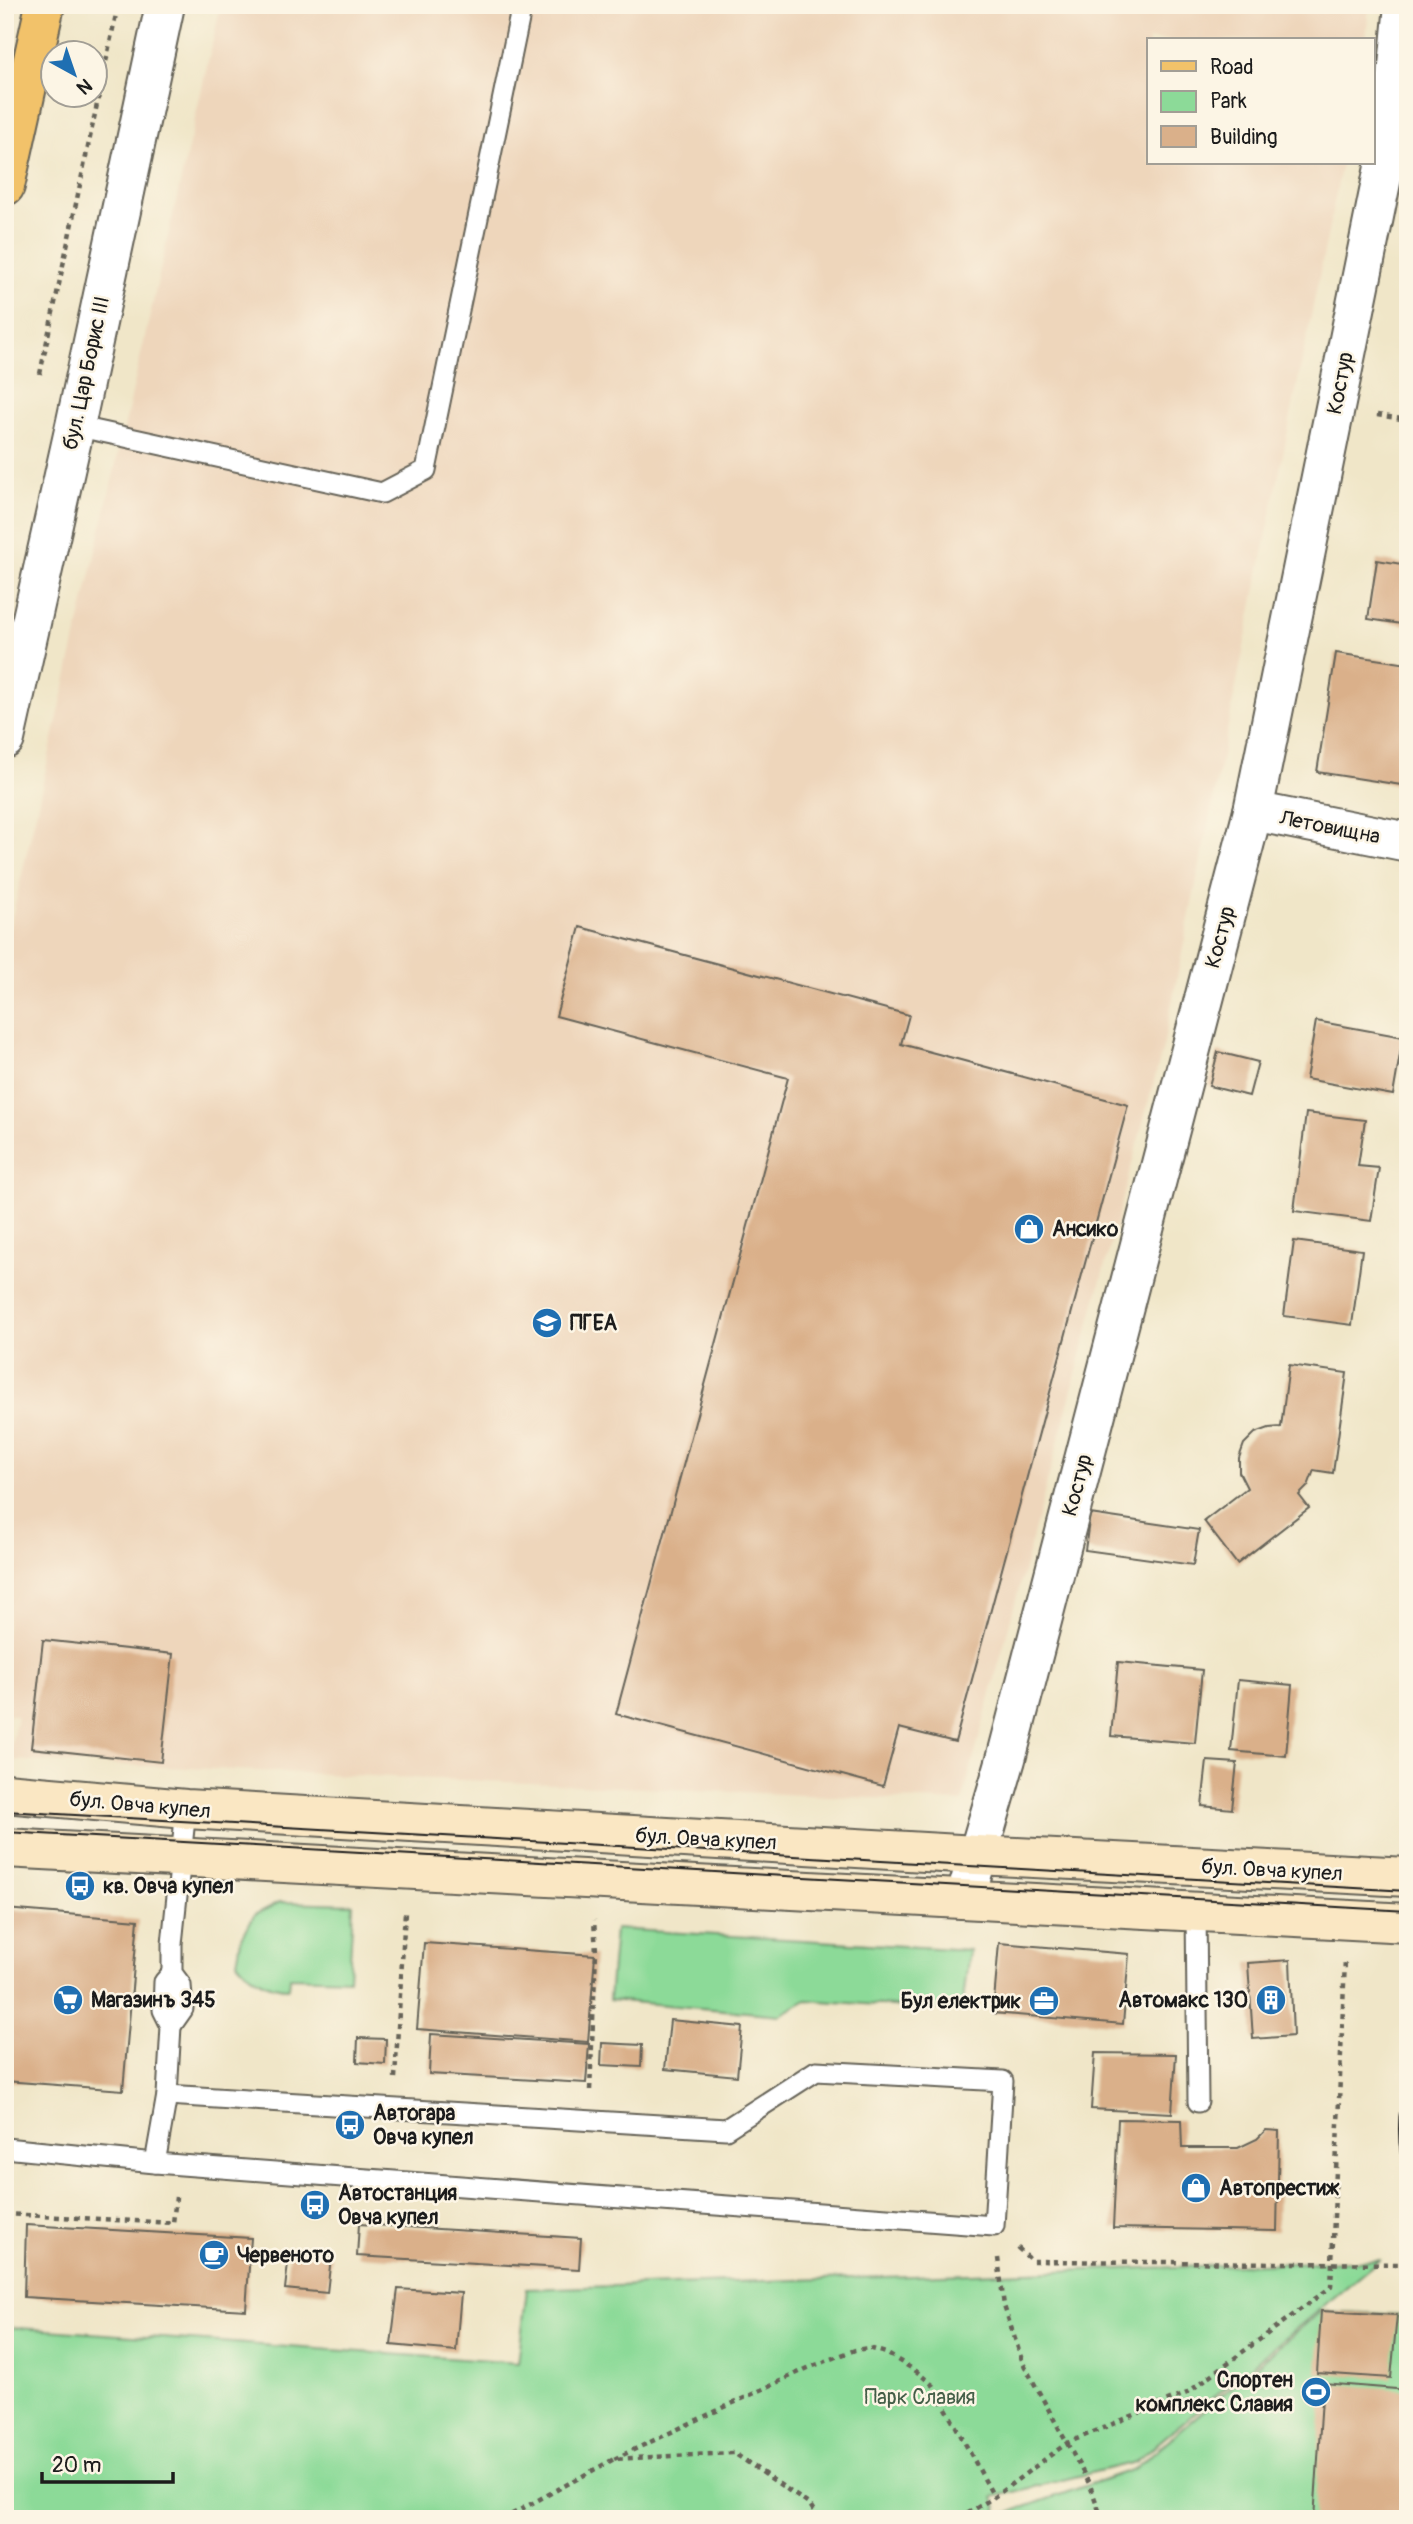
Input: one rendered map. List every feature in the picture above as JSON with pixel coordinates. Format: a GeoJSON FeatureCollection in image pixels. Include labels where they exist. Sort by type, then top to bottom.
{"type":"FeatureCollection","features":[{"type":"Feature","properties":{"kind":"main road"},"geometry":{"type":"LineString","coordinates":[[5,186],[45,5]]}},
{"type":"Feature","properties":{"kind":"main road","name":"бул. Овча купел"},"geometry":{"type":"LineString","coordinates":[[5,1793],[186,1809],[1408,1877]]}},
{"type":"Feature","properties":{"kind":"main road"},"geometry":{"type":"LineString","coordinates":[[5,1848],[1408,1923]]}},
{"type":"Feature","properties":{"kind":"street","name":"бул. Цар Борис III"},"geometry":{"type":"LineString","coordinates":[[5,739],[165,5]]}},
{"type":"Feature","properties":{"kind":"street","name":"Костур"},"geometry":{"type":"LineString","coordinates":[[965,1899],[976,1855],[992,1813],[1253,811],[1400,129],[1405,5]]}},
{"type":"Feature","properties":{"kind":"street","name":"Летовищна"},"geometry":{"type":"LineString","coordinates":[[1253,811],[1408,842]]}},
{"type":"Feature","properties":{"kind":"lane"},"geometry":{"type":"LineString","coordinates":[[75,426],[382,492],[426,470],[522,5]]}},
{"type":"Feature","properties":{"kind":"lane"},"geometry":{"type":"LineString","coordinates":[[155,2163],[167,2095],[171,2026],[183,2009],[181,1985],[172,1973],[172,1944],[186,1809]]}},
{"type":"Feature","properties":{"kind":"lane"},"geometry":{"type":"LineString","coordinates":[[1196,1911],[1198,2102]]}},
{"type":"Feature","properties":{"kind":"lane"},"geometry":{"type":"LineString","coordinates":[[5,2148],[155,2163],[994,2226],[1003,2081],[816,2071],[726,2129],[167,2095]]}},
{"type":"Feature","properties":{"kind":"path"},"geometry":{"type":"LineString","coordinates":[[37,386],[118,5]]}},
{"type":"Feature","properties":{"kind":"path"},"geometry":{"type":"LineString","coordinates":[[1399,418],[1408,420]]}},
{"type":"Feature","properties":{"kind":"path"},"geometry":{"type":"LineString","coordinates":[[588,2121],[596,1952],[594,1909]]}},
{"type":"Feature","properties":{"kind":"path"},"geometry":{"type":"LineString","coordinates":[[393,2109],[405,1911]]}},
{"type":"Feature","properties":{"kind":"path"},"geometry":{"type":"LineString","coordinates":[[959,2519],[994,2497],[1067,2443],[1187,2393],[1331,2287],[1345,1956]]}},
{"type":"Feature","properties":{"kind":"path"},"geometry":{"type":"LineString","coordinates":[[5,2214],[173,2223]]}},
{"type":"Feature","properties":{"kind":"path"},"geometry":{"type":"LineString","coordinates":[[994,2226],[1032,2261],[1408,2264]]}},
{"type":"Feature","properties":{"kind":"path"},"geometry":{"type":"LineString","coordinates":[[994,2226],[1004,2306],[1023,2363],[1090,2485],[1102,2519]]}},
{"type":"Feature","properties":{"kind":"path"},"geometry":{"type":"LineString","coordinates":[[503,2519],[614,2459],[808,2368],[855,2350],[869,2348],[886,2353],[916,2371],[934,2386],[994,2497]]}},
{"type":"Feature","properties":{"kind":"path"},"geometry":{"type":"LineString","coordinates":[[614,2459],[734,2453],[810,2505],[818,2519]]}},
{"type":"Feature","properties":{"kind":"shaded area"},"geometry":{"type":"Polygon","coordinates":[[[221,5],[1369,5],[1366,38],[1147,38],[1147,164],[1342,164],[1163,1047],[962,1802],[8,1760],[17,1716],[5,1713],[5,1642],[10,1601],[5,1600],[5,948],[221,5]]]}},
{"type":"Feature","properties":{"kind":"green space"},"geometry":{"type":"Polygon","coordinates":[[[280,1902],[353,1904],[349,1979],[290,1977],[289,1988],[281,1988],[260,1981],[237,1962],[241,1940],[254,1915],[280,1902]]]}},
{"type":"Feature","properties":{"kind":"green space"},"geometry":{"type":"Polygon","coordinates":[[[615,1929],[969,1950],[962,2011],[807,2000],[780,2015],[609,2000],[615,1929]]]}},
{"type":"Feature","properties":{"kind":"green space","name":"Парк Славия"},"geometry":{"type":"Polygon","coordinates":[[[1379,2260],[1135,2462],[994,2497],[999,2516],[1134,2469],[1321,2311],[1408,2315],[1408,2519],[5,2519],[5,2327],[518,2363],[527,2289],[1379,2260]]]}},
{"type":"Feature","properties":{"kind":"building"},"geometry":{"type":"Polygon","coordinates":[[[1377,560],[1408,565],[1408,625],[1368,619],[1377,560]]]}},
{"type":"Feature","properties":{"kind":"building"},"geometry":{"type":"Polygon","coordinates":[[[1336,653],[1408,664],[1408,786],[1317,772],[1336,653]]]}},
{"type":"Feature","properties":{"kind":"building"},"geometry":{"type":"Polygon","coordinates":[[[580,927],[909,1015],[901,1044],[1128,1105],[955,1742],[899,1728],[883,1786],[616,1714],[788,1078],[556,1016],[580,927]]]}},
{"type":"Feature","properties":{"kind":"building"},"geometry":{"type":"Polygon","coordinates":[[[1316,1021],[1403,1037],[1393,1095],[1306,1079],[1316,1021]]]}},
{"type":"Feature","properties":{"kind":"building"},"geometry":{"type":"Polygon","coordinates":[[[1218,1052],[1258,1062],[1249,1096],[1209,1086],[1218,1052]]]}},
{"type":"Feature","properties":{"kind":"building"},"geometry":{"type":"Polygon","coordinates":[[[1306,1113],[1365,1120],[1358,1166],[1379,1168],[1371,1221],[1294,1211],[1306,1113]]]}},
{"type":"Feature","properties":{"kind":"building"},"geometry":{"type":"Polygon","coordinates":[[[1294,1241],[1362,1250],[1352,1325],[1284,1316],[1294,1241]]]}},
{"type":"Feature","properties":{"kind":"building"},"geometry":{"type":"Polygon","coordinates":[[[1289,1365],[1347,1373],[1333,1473],[1314,1470],[1308,1486],[1299,1495],[1309,1508],[1237,1564],[1204,1521],[1247,1488],[1239,1472],[1239,1458],[1244,1444],[1255,1433],[1281,1427],[1289,1365]]]}},
{"type":"Feature","properties":{"kind":"building"},"geometry":{"type":"Polygon","coordinates":[[[1090,1514],[1199,1530],[1193,1565],[1085,1550],[1090,1514]]]}},
{"type":"Feature","properties":{"kind":"building"},"geometry":{"type":"Polygon","coordinates":[[[43,1640],[173,1654],[161,1762],[31,1748],[43,1640]]]}},
{"type":"Feature","properties":{"kind":"building"},"geometry":{"type":"Polygon","coordinates":[[[1118,1662],[1202,1670],[1195,1743],[1111,1736],[1118,1662]]]}},
{"type":"Feature","properties":{"kind":"building"},"geometry":{"type":"Polygon","coordinates":[[[1238,1680],[1292,1685],[1286,1756],[1231,1751],[1238,1680]]]}},
{"type":"Feature","properties":{"kind":"building"},"geometry":{"type":"Polygon","coordinates":[[[1207,1761],[1237,1763],[1232,1809],[1202,1806],[1207,1761]]]}},
{"type":"Feature","properties":{"kind":"building","name":"Магазинъ 345"},"geometry":{"type":"Polygon","coordinates":[[[5,1909],[138,1920],[123,2090],[5,2081],[5,1909]]]}},
{"type":"Feature","properties":{"kind":"building"},"geometry":{"type":"Polygon","coordinates":[[[424,1943],[595,1955],[588,2042],[417,2029],[424,1943]]]}},
{"type":"Feature","properties":{"kind":"building"},"geometry":{"type":"Polygon","coordinates":[[[999,1943],[1129,1954],[1123,2024],[993,2013],[999,1943]]]}},
{"type":"Feature","properties":{"kind":"building","name":"Автомакс 130"},"geometry":{"type":"Polygon","coordinates":[[[1290,1960],[1293,2036],[1253,2039],[1248,1963],[1290,1960]]]}},
{"type":"Feature","properties":{"kind":"building"},"geometry":{"type":"Polygon","coordinates":[[[670,2020],[742,2027],[737,2076],[665,2069],[670,2020]]]}},
{"type":"Feature","properties":{"kind":"building"},"geometry":{"type":"Polygon","coordinates":[[[431,2034],[589,2044],[586,2083],[429,2074],[431,2034]]]}},
{"type":"Feature","properties":{"kind":"building"},"geometry":{"type":"Polygon","coordinates":[[[358,2038],[386,2039],[385,2064],[357,2062],[358,2038]]]}},
{"type":"Feature","properties":{"kind":"building"},"geometry":{"type":"Polygon","coordinates":[[[602,2043],[642,2045],[641,2067],[601,2065],[602,2043]]]}},
{"type":"Feature","properties":{"kind":"building"},"geometry":{"type":"Polygon","coordinates":[[[1095,2053],[1176,2054],[1172,2113],[1091,2109],[1095,2053]]]}},
{"type":"Feature","properties":{"kind":"building","name":"Автопрестиж"},"geometry":{"type":"Polygon","coordinates":[[[1118,2119],[1181,2120],[1182,2148],[1238,2148],[1257,2139],[1266,2130],[1279,2131],[1277,2231],[1113,2228],[1118,2119]]]}},
{"type":"Feature","properties":{"kind":"building"},"geometry":{"type":"Polygon","coordinates":[[[359,2224],[581,2238],[579,2269],[357,2256],[359,2224]]]}},
{"type":"Feature","properties":{"kind":"building"},"geometry":{"type":"Polygon","coordinates":[[[26,2225],[251,2238],[246,2310],[24,2297],[26,2225]]]}},
{"type":"Feature","properties":{"kind":"building"},"geometry":{"type":"Polygon","coordinates":[[[289,2254],[331,2257],[327,2293],[285,2289],[289,2254]]]}},
{"type":"Feature","properties":{"kind":"building"},"geometry":{"type":"Polygon","coordinates":[[[398,2289],[461,2293],[456,2351],[391,2345],[398,2289]]]}},
{"type":"Feature","properties":{"kind":"building"},"geometry":{"type":"Polygon","coordinates":[[[1321,2311],[1397,2315],[1391,2378],[1317,2373],[1321,2311]]]}},
{"type":"Feature","properties":{"kind":"building"},"geometry":{"type":"Polygon","coordinates":[[[1323,2383],[1408,2390],[1408,2519],[1314,2519],[1323,2383]]]}},
{"type":"Feature","properties":{"kind":"tram line"},"geometry":{"type":"LineString","coordinates":[[5,1811],[1408,1891]]}},
{"type":"Feature","properties":{"kind":"tram line"},"geometry":{"type":"LineString","coordinates":[[5,1832],[1408,1911]]}},
{"type":"Feature","properties":{"kind":"tram line"},"geometry":{"type":"LineString","coordinates":[[1408,2075],[1401,2101],[1399,2129],[1401,2157],[1408,2183]]}},
{"type":"Feature","properties":{"kind":"place","name":"Ансико"},"geometry":{"type":"Point","coordinates":[1029,1229]}},
{"type":"Feature","properties":{"kind":"place","name":"ПГЕА"},"geometry":{"type":"Point","coordinates":[547,1323]}},
{"type":"Feature","properties":{"kind":"place","name":"кв. Овча купел"},"geometry":{"type":"Point","coordinates":[80,1886]}},
{"type":"Feature","properties":{"kind":"place","name":"Магазинъ 345"},"geometry":{"type":"Point","coordinates":[68,2000]}},
{"type":"Feature","properties":{"kind":"place","name":"Автомакс 130"},"geometry":{"type":"Point","coordinates":[1271,2000]}},
{"type":"Feature","properties":{"kind":"place","name":"Бул електрик"},"geometry":{"type":"Point","coordinates":[1044,2001]}},
{"type":"Feature","properties":{"kind":"place","name":"Автогара Овча купел"},"geometry":{"type":"Point","coordinates":[350,2125]}},
{"type":"Feature","properties":{"kind":"place","name":"Автопрестиж"},"geometry":{"type":"Point","coordinates":[1196,2188]}},
{"type":"Feature","properties":{"kind":"place","name":"Автостанция Овча купел"},"geometry":{"type":"Point","coordinates":[315,2205]}},
{"type":"Feature","properties":{"kind":"place","name":"Червеното"},"geometry":{"type":"Point","coordinates":[214,2255]}},
{"type":"Feature","properties":{"kind":"place","name":"Спортен комплекс Славия"},"geometry":{"type":"Point","coordinates":[1316,2392]}}]}
